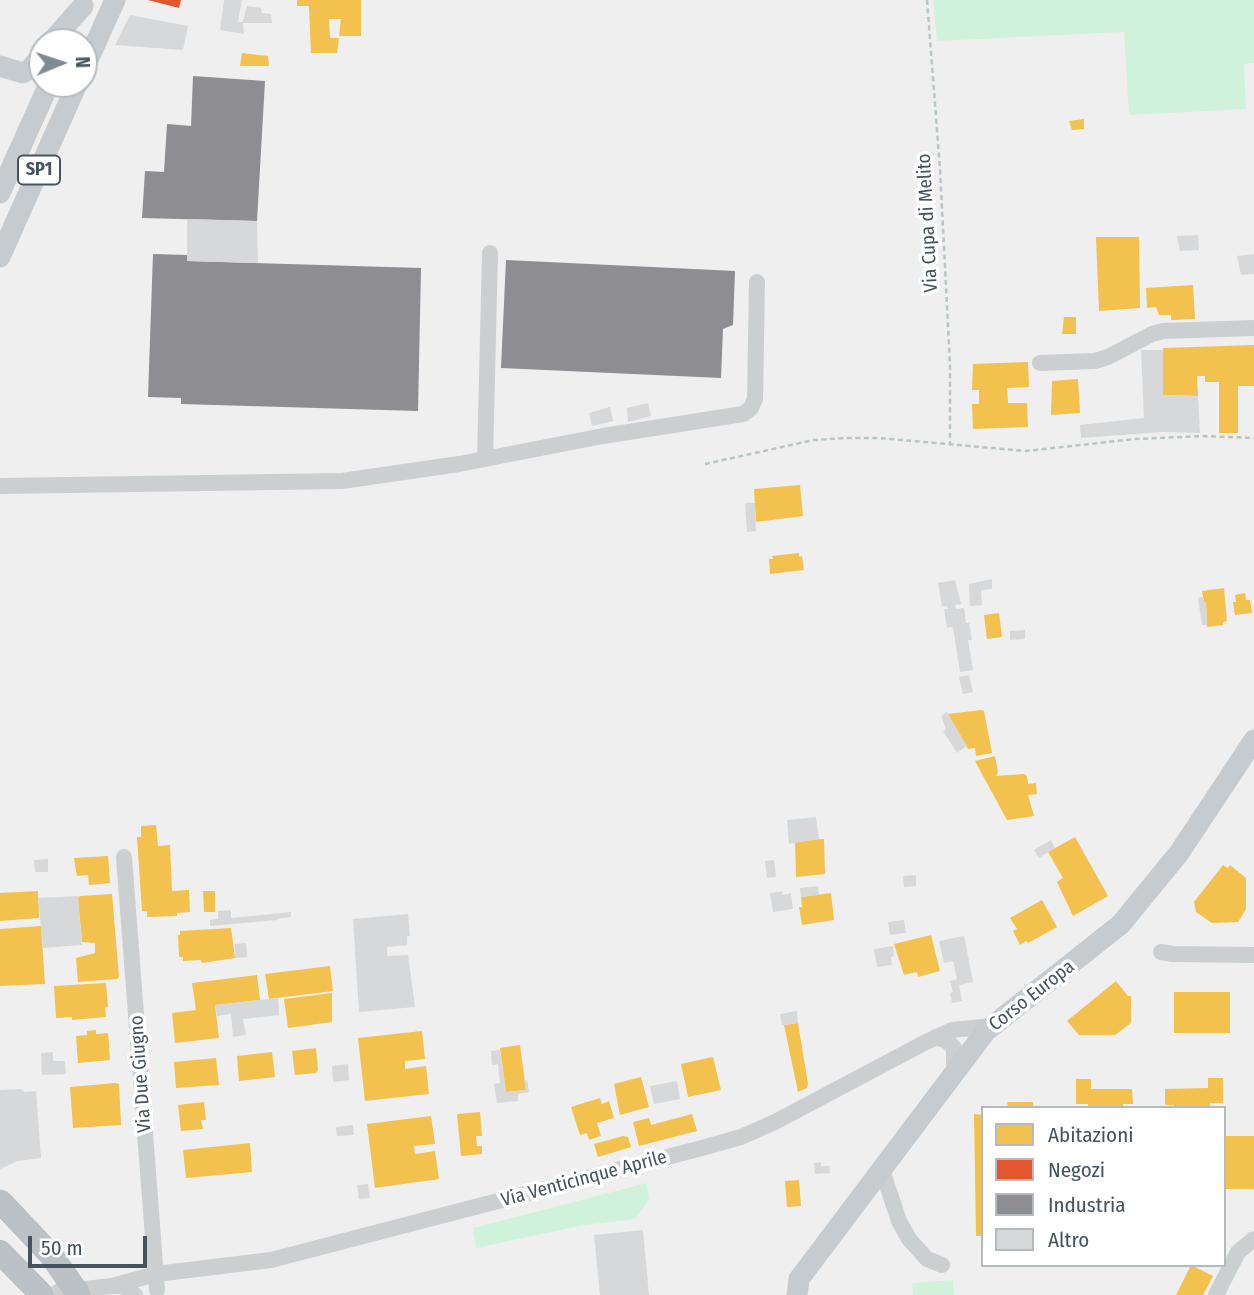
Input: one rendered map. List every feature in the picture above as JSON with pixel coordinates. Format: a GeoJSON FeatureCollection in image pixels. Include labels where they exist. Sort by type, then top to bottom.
{"type":"FeatureCollection","features":[{"type":"Feature","properties":{"kind":"highway"},"geometry":{"type":"LineString","coordinates":[[0,1201],[51,1255],[77,1295]]}},
{"type":"Feature","properties":{"kind":"highway"},"geometry":{"type":"LineString","coordinates":[[0,1220],[77,1295]]}},
{"type":"Feature","properties":{"kind":"highway"},"geometry":{"type":"LineString","coordinates":[[0,1252],[45,1294]]}},
{"type":"Feature","properties":{"kind":"highway"},"geometry":{"type":"LineString","coordinates":[[0,1269],[45,1294]]}},
{"type":"Feature","properties":{"kind":"main road"},"geometry":{"type":"LineString","coordinates":[[98,38],[115,0]]}},
{"type":"Feature","properties":{"kind":"main road"},"geometry":{"type":"LineString","coordinates":[[63,28],[85,3]]}},
{"type":"Feature","properties":{"kind":"main road"},"geometry":{"type":"LineString","coordinates":[[73,28],[85,3]]}},
{"type":"Feature","properties":{"kind":"main road"},"geometry":{"type":"LineString","coordinates":[[0,66],[23,73],[28,70]]}},
{"type":"Feature","properties":{"kind":"main road","name":"SP1"},"geometry":{"type":"LineString","coordinates":[[0,193],[43,98]]}},
{"type":"Feature","properties":{"kind":"main road","name":"SP1"},"geometry":{"type":"LineString","coordinates":[[0,257],[71,98]]}},
{"type":"Feature","properties":{"kind":"main road","name":"Corso Europa"},"geometry":{"type":"LineString","coordinates":[[797,1295],[799,1279],[954,1074],[971,1035],[992,1026],[1089,952],[1121,924],[1179,853],[1253,744]]}},
{"type":"Feature","properties":{"kind":"street"},"geometry":{"type":"LineString","coordinates":[[485,458],[490,253]]}},
{"type":"Feature","properties":{"kind":"street"},"geometry":{"type":"LineString","coordinates":[[0,486],[342,481],[747,412],[755,399],[757,282]]}},
{"type":"Feature","properties":{"kind":"street"},"geometry":{"type":"LineString","coordinates":[[1040,363],[1095,361],[1163,331],[1254,328]]}},
{"type":"Feature","properties":{"kind":"street","name":"Via Due Giugno"},"geometry":{"type":"LineString","coordinates":[[124,858],[155,1286]]}},
{"type":"Feature","properties":{"kind":"street"},"geometry":{"type":"LineString","coordinates":[[1161,952],[1254,955]]}},
{"type":"Feature","properties":{"kind":"street"},"geometry":{"type":"LineString","coordinates":[[936,1037],[971,1035]]}},
{"type":"Feature","properties":{"kind":"street"},"geometry":{"type":"LineString","coordinates":[[936,1037],[947,1041],[954,1048],[954,1074]]}},
{"type":"Feature","properties":{"kind":"street","name":"Via Venticinque Aprile"},"geometry":{"type":"LineString","coordinates":[[45,1294],[112,1286],[155,1286],[213,1269],[271,1260],[741,1137],[936,1037]]}},
{"type":"Feature","properties":{"kind":"street"},"geometry":{"type":"LineString","coordinates":[[882,1170],[899,1221],[909,1239],[927,1259],[942,1265]]}},
{"type":"Feature","properties":{"kind":"street"},"geometry":{"type":"LineString","coordinates":[[1216,1295],[1238,1252],[1254,1239]]}},
{"type":"Feature","properties":{"kind":"street"},"geometry":{"type":"LineString","coordinates":[[112,1286],[122,1286],[135,1295]]}},
{"type":"Feature","properties":{"kind":"path","name":"Via Cupa di Melito"},"geometry":{"type":"LineString","coordinates":[[927,0],[940,169],[950,365],[950,444]]}},
{"type":"Feature","properties":{"kind":"path"},"geometry":{"type":"LineString","coordinates":[[705,464],[814,440],[879,438],[1026,451],[1135,439],[1203,436],[1254,438]]}},
{"type":"Feature","properties":{"kind":"green space"},"geometry":{"type":"Polygon","coordinates":[[[933,0],[1254,0],[1254,63],[1244,64],[1246,109],[1129,115],[1124,32],[937,41],[933,0]]]}},
{"type":"Feature","properties":{"kind":"green space"},"geometry":{"type":"Polygon","coordinates":[[[647,1183],[649,1200],[635,1219],[584,1225],[476,1248],[473,1228],[647,1183]]]}},
{"type":"Feature","properties":{"kind":"green space"},"geometry":{"type":"Polygon","coordinates":[[[953,1280],[954,1295],[913,1295],[912,1283],[953,1280]]]}},
{"type":"Feature","properties":{"kind":"building: Abitazioni"},"geometry":{"type":"Polygon","coordinates":[[[297,0],[361,0],[361,36],[339,36],[341,19],[329,19],[330,38],[339,38],[337,53],[311,53],[309,6],[297,6],[297,0]]]}},
{"type":"Feature","properties":{"kind":"building: Abitazioni"},"geometry":{"type":"Polygon","coordinates":[[[242,53],[268,56],[269,66],[240,66],[242,53]]]}},
{"type":"Feature","properties":{"kind":"building: Abitazioni"},"geometry":{"type":"Polygon","coordinates":[[[1084,119],[1084,129],[1072,130],[1069,121],[1084,119]]]}},
{"type":"Feature","properties":{"kind":"building: Abitazioni"},"geometry":{"type":"Polygon","coordinates":[[[1096,237],[1139,237],[1140,308],[1099,311],[1096,237]]]}},
{"type":"Feature","properties":{"kind":"building: Abitazioni"},"geometry":{"type":"Polygon","coordinates":[[[1193,285],[1195,319],[1171,320],[1171,315],[1159,315],[1156,307],[1147,308],[1146,288],[1193,285]]]}},
{"type":"Feature","properties":{"kind":"building: Abitazioni"},"geometry":{"type":"Polygon","coordinates":[[[1064,317],[1076,317],[1076,334],[1062,334],[1064,317]]]}},
{"type":"Feature","properties":{"kind":"building: Abitazioni"},"geometry":{"type":"Polygon","coordinates":[[[1254,345],[1254,386],[1238,386],[1238,433],[1219,433],[1219,382],[1205,382],[1205,376],[1197,376],[1198,396],[1163,395],[1163,348],[1254,345]]]}},
{"type":"Feature","properties":{"kind":"building: Abitazioni"},"geometry":{"type":"Polygon","coordinates":[[[1028,362],[1029,387],[1007,388],[1008,403],[1027,403],[1028,427],[973,429],[972,404],[979,404],[979,390],[972,390],[973,364],[1028,362]]]}},
{"type":"Feature","properties":{"kind":"building: Abitazioni"},"geometry":{"type":"Polygon","coordinates":[[[1078,379],[1080,413],[1051,415],[1052,381],[1078,379]]]}},
{"type":"Feature","properties":{"kind":"building: Abitazioni"},"geometry":{"type":"Polygon","coordinates":[[[800,485],[803,516],[756,522],[754,489],[800,485]]]}},
{"type":"Feature","properties":{"kind":"building: Abitazioni"},"geometry":{"type":"Polygon","coordinates":[[[799,553],[804,570],[770,574],[769,559],[773,559],[772,556],[799,553]]]}},
{"type":"Feature","properties":{"kind":"building: Abitazioni"},"geometry":{"type":"Polygon","coordinates":[[[1224,588],[1227,621],[1223,622],[1223,625],[1207,627],[1206,602],[1202,591],[1224,588]]]}},
{"type":"Feature","properties":{"kind":"building: Abitazioni"},"geometry":{"type":"Polygon","coordinates":[[[1245,593],[1246,600],[1250,600],[1252,613],[1235,615],[1235,595],[1245,593]]]}},
{"type":"Feature","properties":{"kind":"building: Abitazioni"},"geometry":{"type":"Polygon","coordinates":[[[999,613],[1002,637],[987,639],[984,615],[999,613]]]}},
{"type":"Feature","properties":{"kind":"building: Abitazioni"},"geometry":{"type":"Polygon","coordinates":[[[984,711],[992,753],[976,756],[975,748],[968,749],[948,714],[984,711]]]}},
{"type":"Feature","properties":{"kind":"building: Abitazioni"},"geometry":{"type":"Polygon","coordinates":[[[995,756],[998,772],[996,776],[1024,774],[1028,784],[1036,783],[1037,794],[1028,795],[1034,816],[1007,820],[975,761],[995,756]]]}},
{"type":"Feature","properties":{"kind":"building: Abitazioni"},"geometry":{"type":"Polygon","coordinates":[[[156,825],[158,846],[170,845],[172,891],[189,890],[190,912],[177,913],[177,916],[147,917],[147,911],[142,911],[137,837],[141,837],[141,826],[156,825]]]}},
{"type":"Feature","properties":{"kind":"building: Abitazioni"},"geometry":{"type":"Polygon","coordinates":[[[1075,837],[1108,896],[1073,916],[1057,882],[1063,878],[1048,852],[1075,837]]]}},
{"type":"Feature","properties":{"kind":"building: Abitazioni"},"geometry":{"type":"Polygon","coordinates":[[[824,839],[825,874],[796,877],[795,841],[824,839]]]}},
{"type":"Feature","properties":{"kind":"building: Abitazioni"},"geometry":{"type":"Polygon","coordinates":[[[108,856],[110,883],[89,885],[88,875],[77,876],[74,858],[108,856]]]}},
{"type":"Feature","properties":{"kind":"building: Abitazioni"},"geometry":{"type":"Polygon","coordinates":[[[1223,865],[1228,868],[1230,865],[1246,878],[1246,909],[1238,922],[1212,923],[1196,912],[1194,902],[1223,865]]]}},
{"type":"Feature","properties":{"kind":"building: Abitazioni"},"geometry":{"type":"Polygon","coordinates":[[[38,891],[39,918],[0,921],[0,893],[38,891]]]}},
{"type":"Feature","properties":{"kind":"building: Abitazioni"},"geometry":{"type":"Polygon","coordinates":[[[203,891],[215,891],[215,912],[204,912],[203,891]]]}},
{"type":"Feature","properties":{"kind":"building: Abitazioni"},"geometry":{"type":"Polygon","coordinates":[[[831,893],[834,920],[802,925],[799,907],[802,907],[801,897],[831,893]]]}},
{"type":"Feature","properties":{"kind":"building: Abitazioni"},"geometry":{"type":"Polygon","coordinates":[[[112,894],[119,977],[78,982],[76,958],[95,953],[95,943],[82,942],[78,898],[112,894]]]}},
{"type":"Feature","properties":{"kind":"building: Abitazioni"},"geometry":{"type":"Polygon","coordinates":[[[1042,900],[1057,927],[1020,945],[1013,931],[1017,929],[1010,918],[1042,900]]]}},
{"type":"Feature","properties":{"kind":"building: Abitazioni"},"geometry":{"type":"Polygon","coordinates":[[[41,926],[45,984],[0,986],[0,929],[41,926]]]}},
{"type":"Feature","properties":{"kind":"building: Abitazioni"},"geometry":{"type":"Polygon","coordinates":[[[231,928],[235,958],[202,963],[201,960],[183,961],[183,957],[179,957],[180,931],[231,928]]]}},
{"type":"Feature","properties":{"kind":"building: Abitazioni"},"geometry":{"type":"Polygon","coordinates":[[[931,935],[940,971],[918,977],[917,972],[904,975],[894,944],[931,935]]]}},
{"type":"Feature","properties":{"kind":"building: Abitazioni"},"geometry":{"type":"Polygon","coordinates":[[[330,966],[333,991],[269,999],[265,974],[330,966]]]}},
{"type":"Feature","properties":{"kind":"building: Abitazioni"},"geometry":{"type":"Polygon","coordinates":[[[257,975],[260,1000],[215,1005],[219,1038],[175,1043],[172,1013],[196,1010],[192,983],[257,975]]]}},
{"type":"Feature","properties":{"kind":"building: Abitazioni"},"geometry":{"type":"Polygon","coordinates":[[[1116,981],[1128,996],[1131,996],[1131,1023],[1115,1035],[1079,1035],[1067,1021],[1116,981]]]}},
{"type":"Feature","properties":{"kind":"building: Abitazioni"},"geometry":{"type":"Polygon","coordinates":[[[106,983],[106,1017],[72,1020],[72,1017],[56,1018],[54,986],[106,983]]]}},
{"type":"Feature","properties":{"kind":"building: Abitazioni"},"geometry":{"type":"Polygon","coordinates":[[[1174,992],[1230,992],[1230,1033],[1174,1033],[1174,992]]]}},
{"type":"Feature","properties":{"kind":"building: Abitazioni"},"geometry":{"type":"Polygon","coordinates":[[[332,993],[332,1022],[288,1028],[284,999],[332,993]]]}},
{"type":"Feature","properties":{"kind":"building: Abitazioni"},"geometry":{"type":"Polygon","coordinates":[[[798,1023],[808,1084],[807,1088],[798,1092],[784,1025],[798,1023]]]}},
{"type":"Feature","properties":{"kind":"building: Abitazioni"},"geometry":{"type":"Polygon","coordinates":[[[96,1030],[96,1034],[108,1033],[110,1060],[78,1063],[76,1036],[87,1035],[87,1031],[96,1030]]]}},
{"type":"Feature","properties":{"kind":"building: Abitazioni"},"geometry":{"type":"Polygon","coordinates":[[[422,1031],[425,1059],[405,1061],[405,1069],[426,1066],[429,1094],[365,1101],[358,1038],[422,1031]]]}},
{"type":"Feature","properties":{"kind":"building: Abitazioni"},"geometry":{"type":"Polygon","coordinates":[[[520,1045],[526,1090],[506,1092],[500,1048],[520,1045]]]}},
{"type":"Feature","properties":{"kind":"building: Abitazioni"},"geometry":{"type":"Polygon","coordinates":[[[316,1048],[316,1073],[295,1075],[292,1051],[316,1048]]]}},
{"type":"Feature","properties":{"kind":"building: Abitazioni"},"geometry":{"type":"Polygon","coordinates":[[[272,1052],[275,1077],[239,1081],[237,1056],[272,1052]]]}},
{"type":"Feature","properties":{"kind":"building: Abitazioni"},"geometry":{"type":"Polygon","coordinates":[[[713,1057],[721,1090],[688,1097],[681,1064],[713,1057]]]}},
{"type":"Feature","properties":{"kind":"building: Abitazioni"},"geometry":{"type":"Polygon","coordinates":[[[216,1058],[219,1085],[176,1088],[174,1062],[216,1058]]]}},
{"type":"Feature","properties":{"kind":"building: Abitazioni"},"geometry":{"type":"Polygon","coordinates":[[[641,1077],[649,1107],[620,1115],[614,1084],[641,1077]]]}},
{"type":"Feature","properties":{"kind":"building: Abitazioni"},"geometry":{"type":"Polygon","coordinates":[[[1208,1078],[1223,1078],[1223,1103],[1210,1103],[1210,1106],[1165,1105],[1165,1089],[1208,1088],[1208,1078]]]}},
{"type":"Feature","properties":{"kind":"building: Abitazioni"},"geometry":{"type":"Polygon","coordinates":[[[1076,1079],[1091,1079],[1091,1089],[1132,1089],[1133,1104],[1076,1104],[1076,1079]]]}},
{"type":"Feature","properties":{"kind":"building: Abitazioni"},"geometry":{"type":"Polygon","coordinates":[[[119,1084],[121,1125],[73,1128],[70,1087],[119,1084]]]}},
{"type":"Feature","properties":{"kind":"building: Abitazioni"},"geometry":{"type":"Polygon","coordinates":[[[600,1098],[602,1104],[609,1101],[614,1118],[597,1123],[601,1136],[589,1140],[587,1133],[580,1135],[571,1107],[600,1098]]]}},
{"type":"Feature","properties":{"kind":"building: Abitazioni"},"geometry":{"type":"Polygon","coordinates":[[[204,1102],[206,1120],[201,1120],[203,1129],[181,1131],[178,1105],[204,1102]]]}},
{"type":"Feature","properties":{"kind":"building: Abitazioni"},"geometry":{"type":"Polygon","coordinates":[[[1007,1102],[1033,1102],[1033,1106],[1008,1106],[1007,1102]]]}},
{"type":"Feature","properties":{"kind":"building: Abitazioni"},"geometry":{"type":"Polygon","coordinates":[[[480,1112],[482,1136],[476,1136],[477,1146],[482,1146],[482,1154],[461,1156],[457,1114],[480,1112]]]}},
{"type":"Feature","properties":{"kind":"building: Abitazioni"},"geometry":{"type":"Polygon","coordinates":[[[692,1114],[697,1131],[639,1146],[633,1122],[649,1118],[651,1125],[692,1114]]]}},
{"type":"Feature","properties":{"kind":"building: Abitazioni"},"geometry":{"type":"Polygon","coordinates":[[[974,1114],[981,1115],[981,1236],[976,1236],[974,1114]]]}},
{"type":"Feature","properties":{"kind":"building: Abitazioni"},"geometry":{"type":"Polygon","coordinates":[[[431,1116],[435,1144],[414,1146],[415,1154],[435,1151],[439,1179],[375,1188],[367,1124],[431,1116]]]}},
{"type":"Feature","properties":{"kind":"building: Abitazioni"},"geometry":{"type":"Polygon","coordinates":[[[1226,1136],[1254,1136],[1254,1189],[1226,1189],[1226,1136]]]}},
{"type":"Feature","properties":{"kind":"building: Abitazioni"},"geometry":{"type":"Polygon","coordinates":[[[628,1137],[631,1147],[598,1157],[594,1144],[628,1137]]]}},
{"type":"Feature","properties":{"kind":"building: Abitazioni"},"geometry":{"type":"Polygon","coordinates":[[[250,1143],[252,1172],[186,1178],[183,1150],[250,1143]]]}},
{"type":"Feature","properties":{"kind":"building: Abitazioni"},"geometry":{"type":"Polygon","coordinates":[[[799,1180],[801,1206],[787,1207],[785,1181],[799,1180]]]}},
{"type":"Feature","properties":{"kind":"building: Abitazioni"},"geometry":{"type":"Polygon","coordinates":[[[1190,1267],[1213,1276],[1203,1295],[1176,1295],[1190,1267]]]}},
{"type":"Feature","properties":{"kind":"building: Negozi"},"geometry":{"type":"Polygon","coordinates":[[[148,0],[181,0],[179,8],[148,0]]]}},
{"type":"Feature","properties":{"kind":"building: Industria"},"geometry":{"type":"Polygon","coordinates":[[[193,76],[265,81],[257,221],[142,218],[145,171],[164,172],[167,124],[191,126],[193,76]]]}},
{"type":"Feature","properties":{"kind":"building: Industria"},"geometry":{"type":"Polygon","coordinates":[[[153,254],[187,255],[187,261],[421,268],[418,411],[181,404],[181,398],[148,397],[153,254]]]}},
{"type":"Feature","properties":{"kind":"building: Industria"},"geometry":{"type":"Polygon","coordinates":[[[506,260],[735,271],[733,325],[723,329],[721,378],[501,368],[506,260]]]}},
{"type":"Feature","properties":{"kind":"building: Altro"},"geometry":{"type":"Polygon","coordinates":[[[224,0],[242,0],[238,22],[243,22],[247,6],[261,8],[262,13],[271,14],[272,23],[243,23],[244,34],[220,30],[224,0]]]}},
{"type":"Feature","properties":{"kind":"building: Altro"},"geometry":{"type":"Polygon","coordinates":[[[130,15],[188,26],[183,50],[115,45],[130,15]]]}},
{"type":"Feature","properties":{"kind":"building: Altro"},"geometry":{"type":"Polygon","coordinates":[[[187,219],[257,221],[258,263],[187,261],[187,219]]]}},
{"type":"Feature","properties":{"kind":"building: Altro"},"geometry":{"type":"Polygon","coordinates":[[[1198,235],[1199,250],[1180,251],[1177,236],[1198,235]]]}},
{"type":"Feature","properties":{"kind":"building: Altro"},"geometry":{"type":"Polygon","coordinates":[[[1254,254],[1254,274],[1241,275],[1237,256],[1254,254]]]}},
{"type":"Feature","properties":{"kind":"building: Altro"},"geometry":{"type":"Polygon","coordinates":[[[1141,350],[1163,350],[1163,395],[1198,396],[1200,433],[1162,432],[1081,438],[1080,425],[1144,418],[1141,350]]]}},
{"type":"Feature","properties":{"kind":"building: Altro"},"geometry":{"type":"Polygon","coordinates":[[[648,403],[651,416],[628,422],[627,408],[648,403]]]}},
{"type":"Feature","properties":{"kind":"building: Altro"},"geometry":{"type":"Polygon","coordinates":[[[610,407],[613,421],[592,426],[589,413],[610,407]]]}},
{"type":"Feature","properties":{"kind":"building: Altro"},"geometry":{"type":"Polygon","coordinates":[[[745,503],[755,503],[756,531],[747,532],[745,503]]]}},
{"type":"Feature","properties":{"kind":"building: Altro"},"geometry":{"type":"Polygon","coordinates":[[[992,579],[992,589],[981,590],[982,605],[970,606],[969,584],[992,579]]]}},
{"type":"Feature","properties":{"kind":"building: Altro"},"geometry":{"type":"Polygon","coordinates":[[[955,580],[961,604],[955,605],[956,609],[964,608],[972,640],[968,640],[973,670],[960,672],[953,627],[947,628],[944,609],[948,609],[947,606],[942,606],[938,583],[955,580]]]}},
{"type":"Feature","properties":{"kind":"building: Altro"},"geometry":{"type":"Polygon","coordinates":[[[1203,597],[1206,602],[1207,625],[1202,625],[1198,598],[1203,597]]]}},
{"type":"Feature","properties":{"kind":"building: Altro"},"geometry":{"type":"Polygon","coordinates":[[[1025,630],[1025,639],[1010,640],[1010,631],[1025,630]]]}},
{"type":"Feature","properties":{"kind":"building: Altro"},"geometry":{"type":"Polygon","coordinates":[[[969,675],[973,692],[963,694],[959,677],[969,675]]]}},
{"type":"Feature","properties":{"kind":"building: Altro"},"geometry":{"type":"Polygon","coordinates":[[[947,712],[967,746],[957,753],[943,731],[946,729],[941,716],[947,712]]]}},
{"type":"Feature","properties":{"kind":"building: Altro"},"geometry":{"type":"Polygon","coordinates":[[[816,817],[819,839],[789,844],[787,820],[816,817]]]}},
{"type":"Feature","properties":{"kind":"building: Altro"},"geometry":{"type":"Polygon","coordinates":[[[1051,840],[1055,848],[1039,858],[1034,850],[1051,840]]]}},
{"type":"Feature","properties":{"kind":"building: Altro"},"geometry":{"type":"Polygon","coordinates":[[[48,859],[48,872],[35,872],[34,860],[48,859]]]}},
{"type":"Feature","properties":{"kind":"building: Altro"},"geometry":{"type":"Polygon","coordinates":[[[774,860],[776,877],[767,878],[765,861],[774,860]]]}},
{"type":"Feature","properties":{"kind":"building: Altro"},"geometry":{"type":"Polygon","coordinates":[[[916,875],[916,886],[904,887],[903,876],[916,875]]]}},
{"type":"Feature","properties":{"kind":"building: Altro"},"geometry":{"type":"Polygon","coordinates":[[[818,886],[819,895],[801,897],[800,888],[818,886]]]}},
{"type":"Feature","properties":{"kind":"building: Altro"},"geometry":{"type":"Polygon","coordinates":[[[782,891],[782,895],[791,893],[793,909],[773,912],[770,893],[782,891]]]}},
{"type":"Feature","properties":{"kind":"building: Altro"},"geometry":{"type":"Polygon","coordinates":[[[80,896],[82,945],[43,948],[38,898],[80,896]]]}},
{"type":"Feature","properties":{"kind":"building: Altro"},"geometry":{"type":"Polygon","coordinates":[[[231,910],[231,918],[291,912],[291,917],[210,926],[210,920],[218,919],[218,911],[231,910]]]}},
{"type":"Feature","properties":{"kind":"building: Altro"},"geometry":{"type":"Polygon","coordinates":[[[408,914],[410,936],[407,936],[407,945],[387,947],[387,956],[408,955],[415,1007],[359,1012],[353,919],[408,914]]]}},
{"type":"Feature","properties":{"kind":"building: Altro"},"geometry":{"type":"Polygon","coordinates":[[[904,920],[906,933],[890,935],[888,922],[904,920]]]}},
{"type":"Feature","properties":{"kind":"building: Altro"},"geometry":{"type":"Polygon","coordinates":[[[964,936],[973,982],[959,985],[962,1001],[952,1003],[950,981],[957,979],[953,961],[944,963],[939,941],[964,936]]]}},
{"type":"Feature","properties":{"kind":"building: Altro"},"geometry":{"type":"Polygon","coordinates":[[[246,943],[247,957],[235,958],[235,944],[246,943]]]}},
{"type":"Feature","properties":{"kind":"building: Altro"},"geometry":{"type":"Polygon","coordinates":[[[893,946],[892,965],[877,967],[874,949],[893,946]]]}},
{"type":"Feature","properties":{"kind":"building: Altro"},"geometry":{"type":"Polygon","coordinates":[[[278,998],[279,1015],[243,1019],[246,1035],[233,1037],[231,1014],[217,1016],[215,1005],[278,998]]]}},
{"type":"Feature","properties":{"kind":"building: Altro"},"geometry":{"type":"Polygon","coordinates":[[[797,1011],[798,1023],[782,1025],[780,1014],[797,1011]]]}},
{"type":"Feature","properties":{"kind":"building: Altro"},"geometry":{"type":"Polygon","coordinates":[[[500,1050],[506,1092],[526,1090],[524,1081],[527,1080],[529,1092],[518,1094],[518,1101],[497,1103],[494,1084],[500,1083],[498,1064],[492,1065],[491,1051],[500,1050]]]}},
{"type":"Feature","properties":{"kind":"building: Altro"},"geometry":{"type":"Polygon","coordinates":[[[53,1052],[53,1061],[65,1061],[66,1074],[42,1075],[41,1053],[53,1052]]]}},
{"type":"Feature","properties":{"kind":"building: Altro"},"geometry":{"type":"Polygon","coordinates":[[[348,1064],[349,1080],[333,1082],[332,1066],[348,1064]]]}},
{"type":"Feature","properties":{"kind":"building: Altro"},"geometry":{"type":"Polygon","coordinates":[[[677,1081],[680,1099],[654,1104],[650,1086],[677,1081]]]}},
{"type":"Feature","properties":{"kind":"building: Altro"},"geometry":{"type":"Polygon","coordinates":[[[21,1089],[25,1092],[36,1091],[41,1158],[18,1161],[0,1169],[0,1090],[21,1089]]]}},
{"type":"Feature","properties":{"kind":"building: Altro"},"geometry":{"type":"Polygon","coordinates":[[[353,1125],[354,1135],[337,1136],[336,1127],[353,1125]]]}},
{"type":"Feature","properties":{"kind":"building: Altro"},"geometry":{"type":"Polygon","coordinates":[[[821,1162],[821,1166],[829,1166],[830,1173],[815,1174],[814,1163],[821,1162]]]}},
{"type":"Feature","properties":{"kind":"building: Altro"},"geometry":{"type":"Polygon","coordinates":[[[368,1184],[370,1198],[359,1199],[357,1185],[368,1184]]]}},
{"type":"Feature","properties":{"kind":"building: Altro"},"geometry":{"type":"Polygon","coordinates":[[[643,1230],[649,1295],[600,1295],[594,1235],[643,1230]]]}}]}
